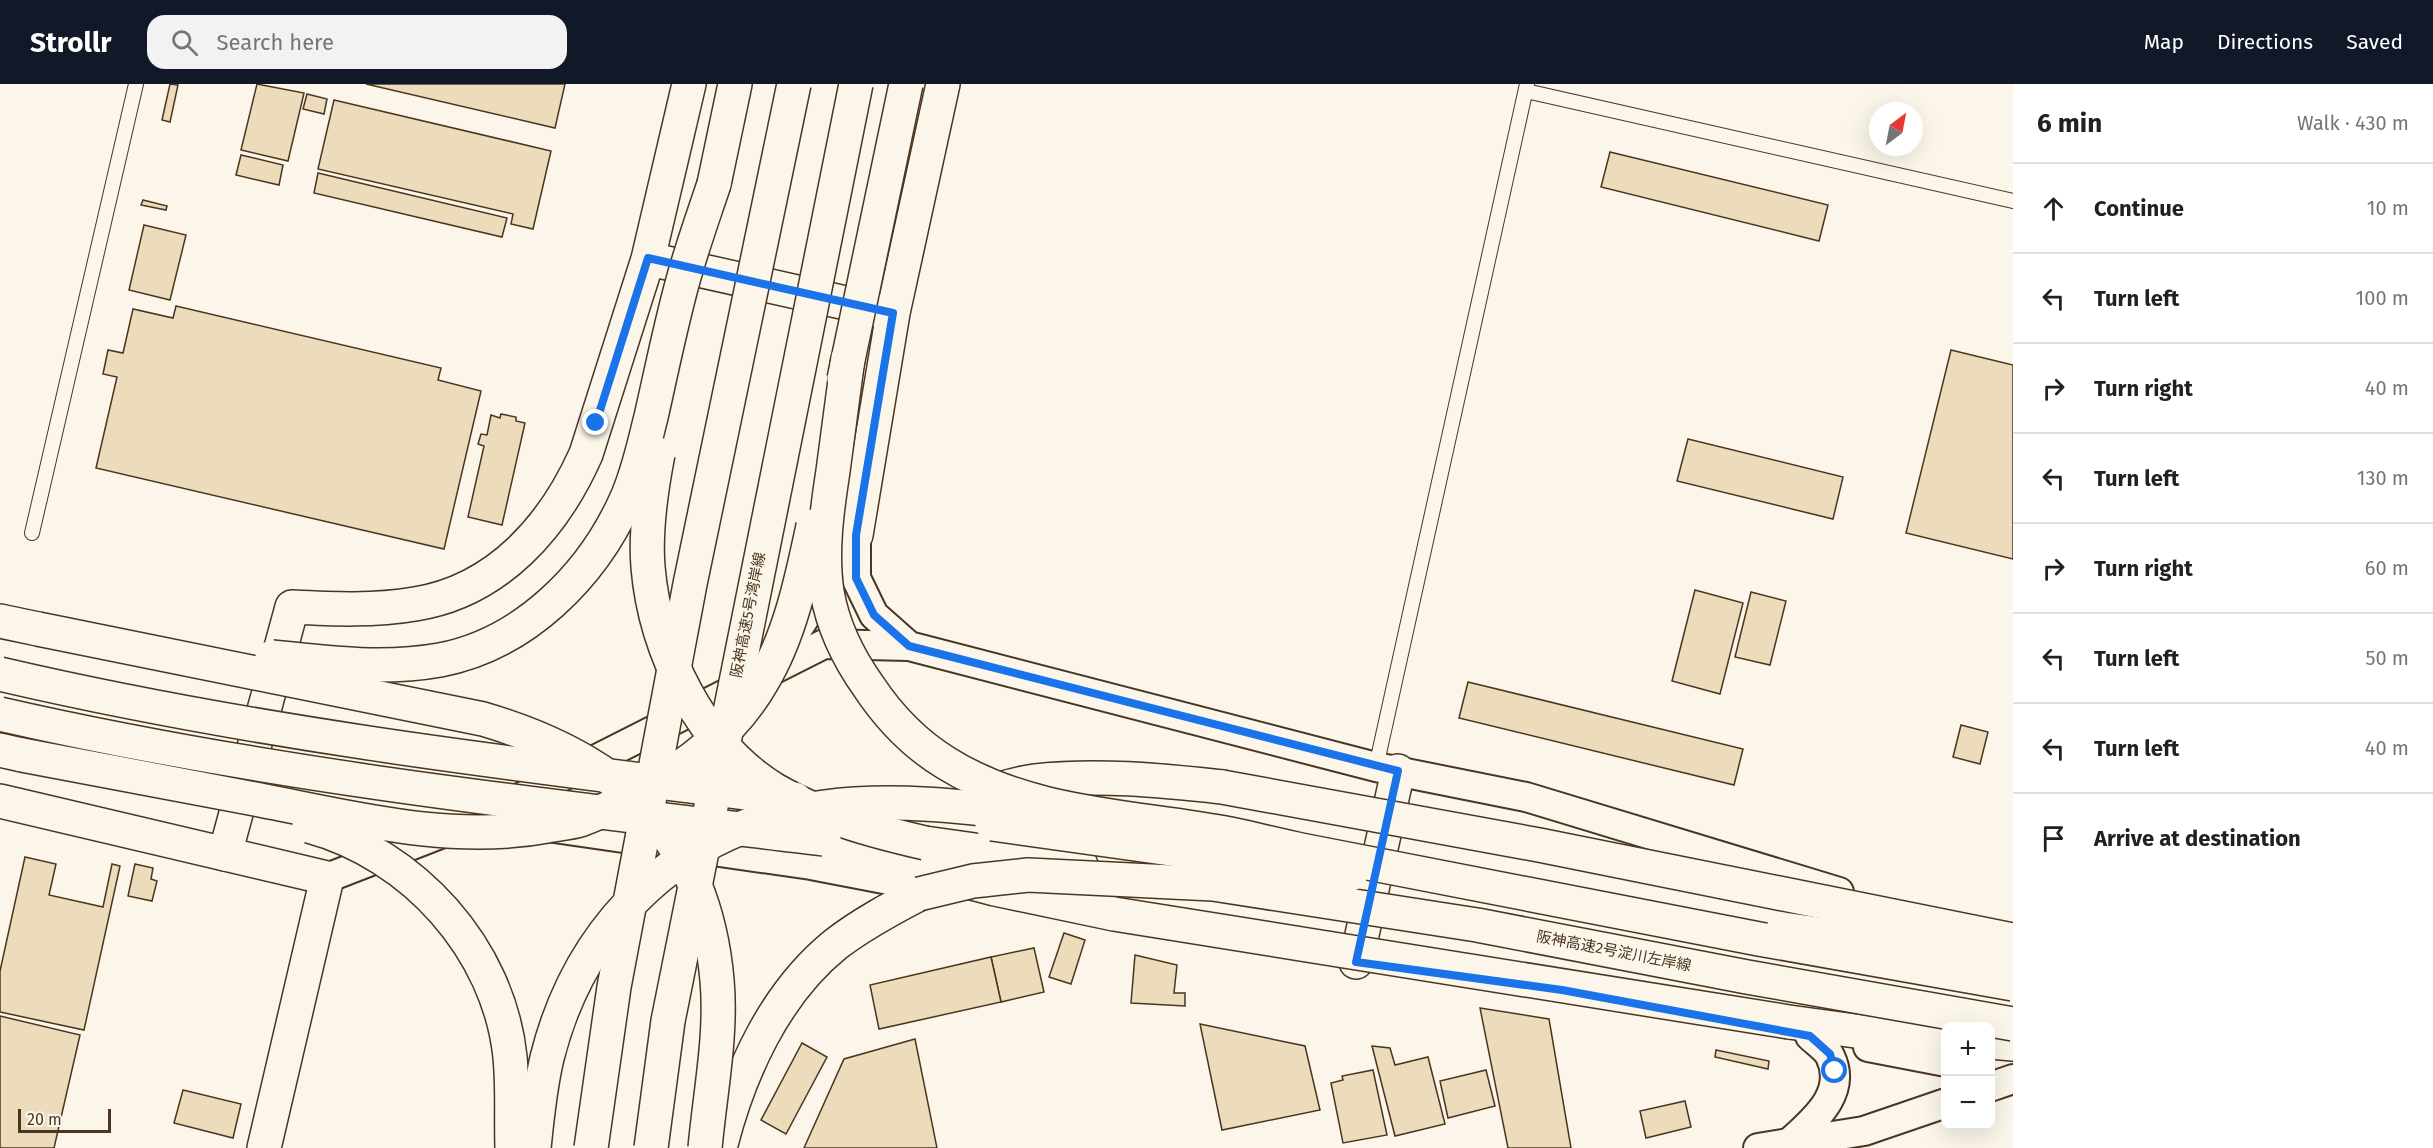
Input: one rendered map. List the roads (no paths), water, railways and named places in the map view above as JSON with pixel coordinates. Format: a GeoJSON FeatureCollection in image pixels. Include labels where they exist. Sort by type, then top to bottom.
{"type":"FeatureCollection","features":[{"type":"Feature","properties":{"kind":"main road"},"geometry":{"type":"LineString","coordinates":[[225,854],[292,607],[343,609],[417,604],[449,595],[479,583],[508,562],[527,545],[560,505],[586,454],[648,258],[690,84]]}},
{"type":"Feature","properties":{"kind":"main road"},"geometry":{"type":"LineString","coordinates":[[735,84],[655,471],[649,517],[648,566],[654,609],[667,653],[689,697],[709,729],[738,761],[774,789],[823,813],[869,830],[925,843],[1213,884]]}},
{"type":"Feature","properties":{"kind":"main road"},"geometry":{"type":"LineString","coordinates":[[591,1148],[614,987],[690,584],[794,84]]}},
{"type":"Feature","properties":{"kind":"main road","name":"阪神高速5号湾岸線"},"geometry":{"type":"LineString","coordinates":[[651,1148],[670,1010],[856,84]]}},
{"type":"Feature","properties":{"kind":"main road"},"geometry":{"type":"LineString","coordinates":[[11,752],[381,824],[465,833],[525,830],[578,820],[626,801],[678,770],[711,743],[743,711],[763,681],[782,640],[807,554],[906,84]]}},
{"type":"Feature","properties":{"kind":"main road"},"geometry":{"type":"LineString","coordinates":[[856,535],[893,313],[944,84]]}},
{"type":"Feature","properties":{"kind":"main road"},"geometry":{"type":"LineString","coordinates":[[38,629],[344,664],[395,665],[442,659],[485,646],[529,622],[572,583],[603,541],[626,500],[643,450],[682,284],[714,184]]}},
{"type":"Feature","properties":{"kind":"main road"},"geometry":{"type":"LineString","coordinates":[[648,258],[893,313]]}},
{"type":"Feature","properties":{"kind":"main road"},"geometry":{"type":"LineString","coordinates":[[848,358],[827,513],[825,554],[828,593],[839,633],[856,669],[881,705],[911,738],[946,763],[990,786],[1022,796],[1111,816],[1230,834],[1301,850],[1771,941],[2013,984]]}},
{"type":"Feature","properties":{"kind":"main road"},"geometry":{"type":"LineString","coordinates":[[0,621],[483,719],[559,746],[599,769],[636,800],[664,830],[685,864],[701,900],[711,939],[717,982],[717,1029],[705,1148]]}},
{"type":"Feature","properties":{"kind":"main road"},"geometry":{"type":"LineString","coordinates":[[0,674],[80,693],[274,728],[548,768],[921,814],[1381,878],[1857,938],[2013,962]]}},
{"type":"Feature","properties":{"kind":"main road"},"geometry":{"type":"LineString","coordinates":[[0,714],[75,731],[269,767],[544,806],[824,839],[1233,900],[1852,1001],[1965,1022]]}},
{"type":"Feature","properties":{"kind":"main road"},"geometry":{"type":"LineString","coordinates":[[11,752],[147,791],[312,827],[359,844],[399,868],[429,894],[456,925],[482,965],[499,1009],[510,1056],[512,1148]]}},
{"type":"Feature","properties":{"kind":"main road"},"geometry":{"type":"LineString","coordinates":[[1356,962],[1387,769]]}},
{"type":"Feature","properties":{"kind":"main road"},"geometry":{"type":"LineString","coordinates":[[921,814],[976,794],[1032,782],[1084,778],[1152,780],[1222,787],[1528,843],[2013,938]]}},
{"type":"Feature","properties":{"kind":"main road"},"geometry":{"type":"LineString","coordinates":[[0,801],[327,878],[264,1148]]}},
{"type":"Feature","properties":{"kind":"main road"},"geometry":{"type":"LineString","coordinates":[[534,1148],[547,1058],[564,1006],[585,962],[615,920],[653,879],[688,854],[725,835],[771,818],[823,807],[878,803],[1005,811],[1301,850]]}},
{"type":"Feature","properties":{"kind":"main road"},"geometry":{"type":"LineString","coordinates":[[824,839],[916,868],[995,889],[1114,914],[1789,1022],[1899,1037],[1941,1040]]}},
{"type":"Feature","properties":{"kind":"main road"},"geometry":{"type":"LineString","coordinates":[[720,1148],[747,1067],[770,1023],[800,981],[828,952],[876,916],[919,894],[973,881],[1028,875],[1213,884]]}},
{"type":"Feature","properties":{"kind":"main road","name":"阪神高速2号淀川左岸線"},"geometry":{"type":"LineString","coordinates":[[1213,884],[1477,925],[1747,977],[2013,1024]]}},
{"type":"Feature","properties":{"kind":"main road"},"geometry":{"type":"LineString","coordinates":[[1995,1028],[2013,1032]]}},
{"type":"Feature","properties":{"kind":"main road"},"geometry":{"type":"LineString","coordinates":[[1995,1042],[2013,1044]]}},
{"type":"Feature","properties":{"kind":"street"},"geometry":{"type":"LineString","coordinates":[[856,535],[856,578],[874,615],[909,646]]}},
{"type":"Feature","properties":{"kind":"street"},"geometry":{"type":"LineString","coordinates":[[750,682],[797,630],[823,593],[856,535]]}},
{"type":"Feature","properties":{"kind":"street"},"geometry":{"type":"LineString","coordinates":[[327,878],[483,817],[824,644],[909,646],[1387,769],[1526,797],[1896,909],[2013,938]]}},
{"type":"Feature","properties":{"kind":"street"},"geometry":{"type":"LineString","coordinates":[[612,751],[600,788],[615,821],[657,843]]}},
{"type":"Feature","properties":{"kind":"street"},"geometry":{"type":"LineString","coordinates":[[483,817],[811,865],[1255,948],[1562,990],[1941,1061]]}},
{"type":"Feature","properties":{"kind":"street"},"geometry":{"type":"LineString","coordinates":[[1790,1142],[1822,1113],[1834,1092],[1835,1071],[1830,1054],[1810,1036]]}},
{"type":"Feature","properties":{"kind":"street"},"geometry":{"type":"LineString","coordinates":[[1995,1071],[2013,1075]]}},
{"type":"Feature","properties":{"kind":"street"},"geometry":{"type":"LineString","coordinates":[[1995,1085],[2013,1079]]}},
{"type":"Feature","properties":{"kind":"street"},"geometry":{"type":"LineString","coordinates":[[1758,1148],[1864,1131],[1941,1105]]}},
{"type":"Feature","properties":{"kind":"lane"},"geometry":{"type":"LineString","coordinates":[[32,533],[136,84]]}},
{"type":"Feature","properties":{"kind":"lane"},"geometry":{"type":"LineString","coordinates":[[1387,769],[1527,87],[2013,201]]}}]}
